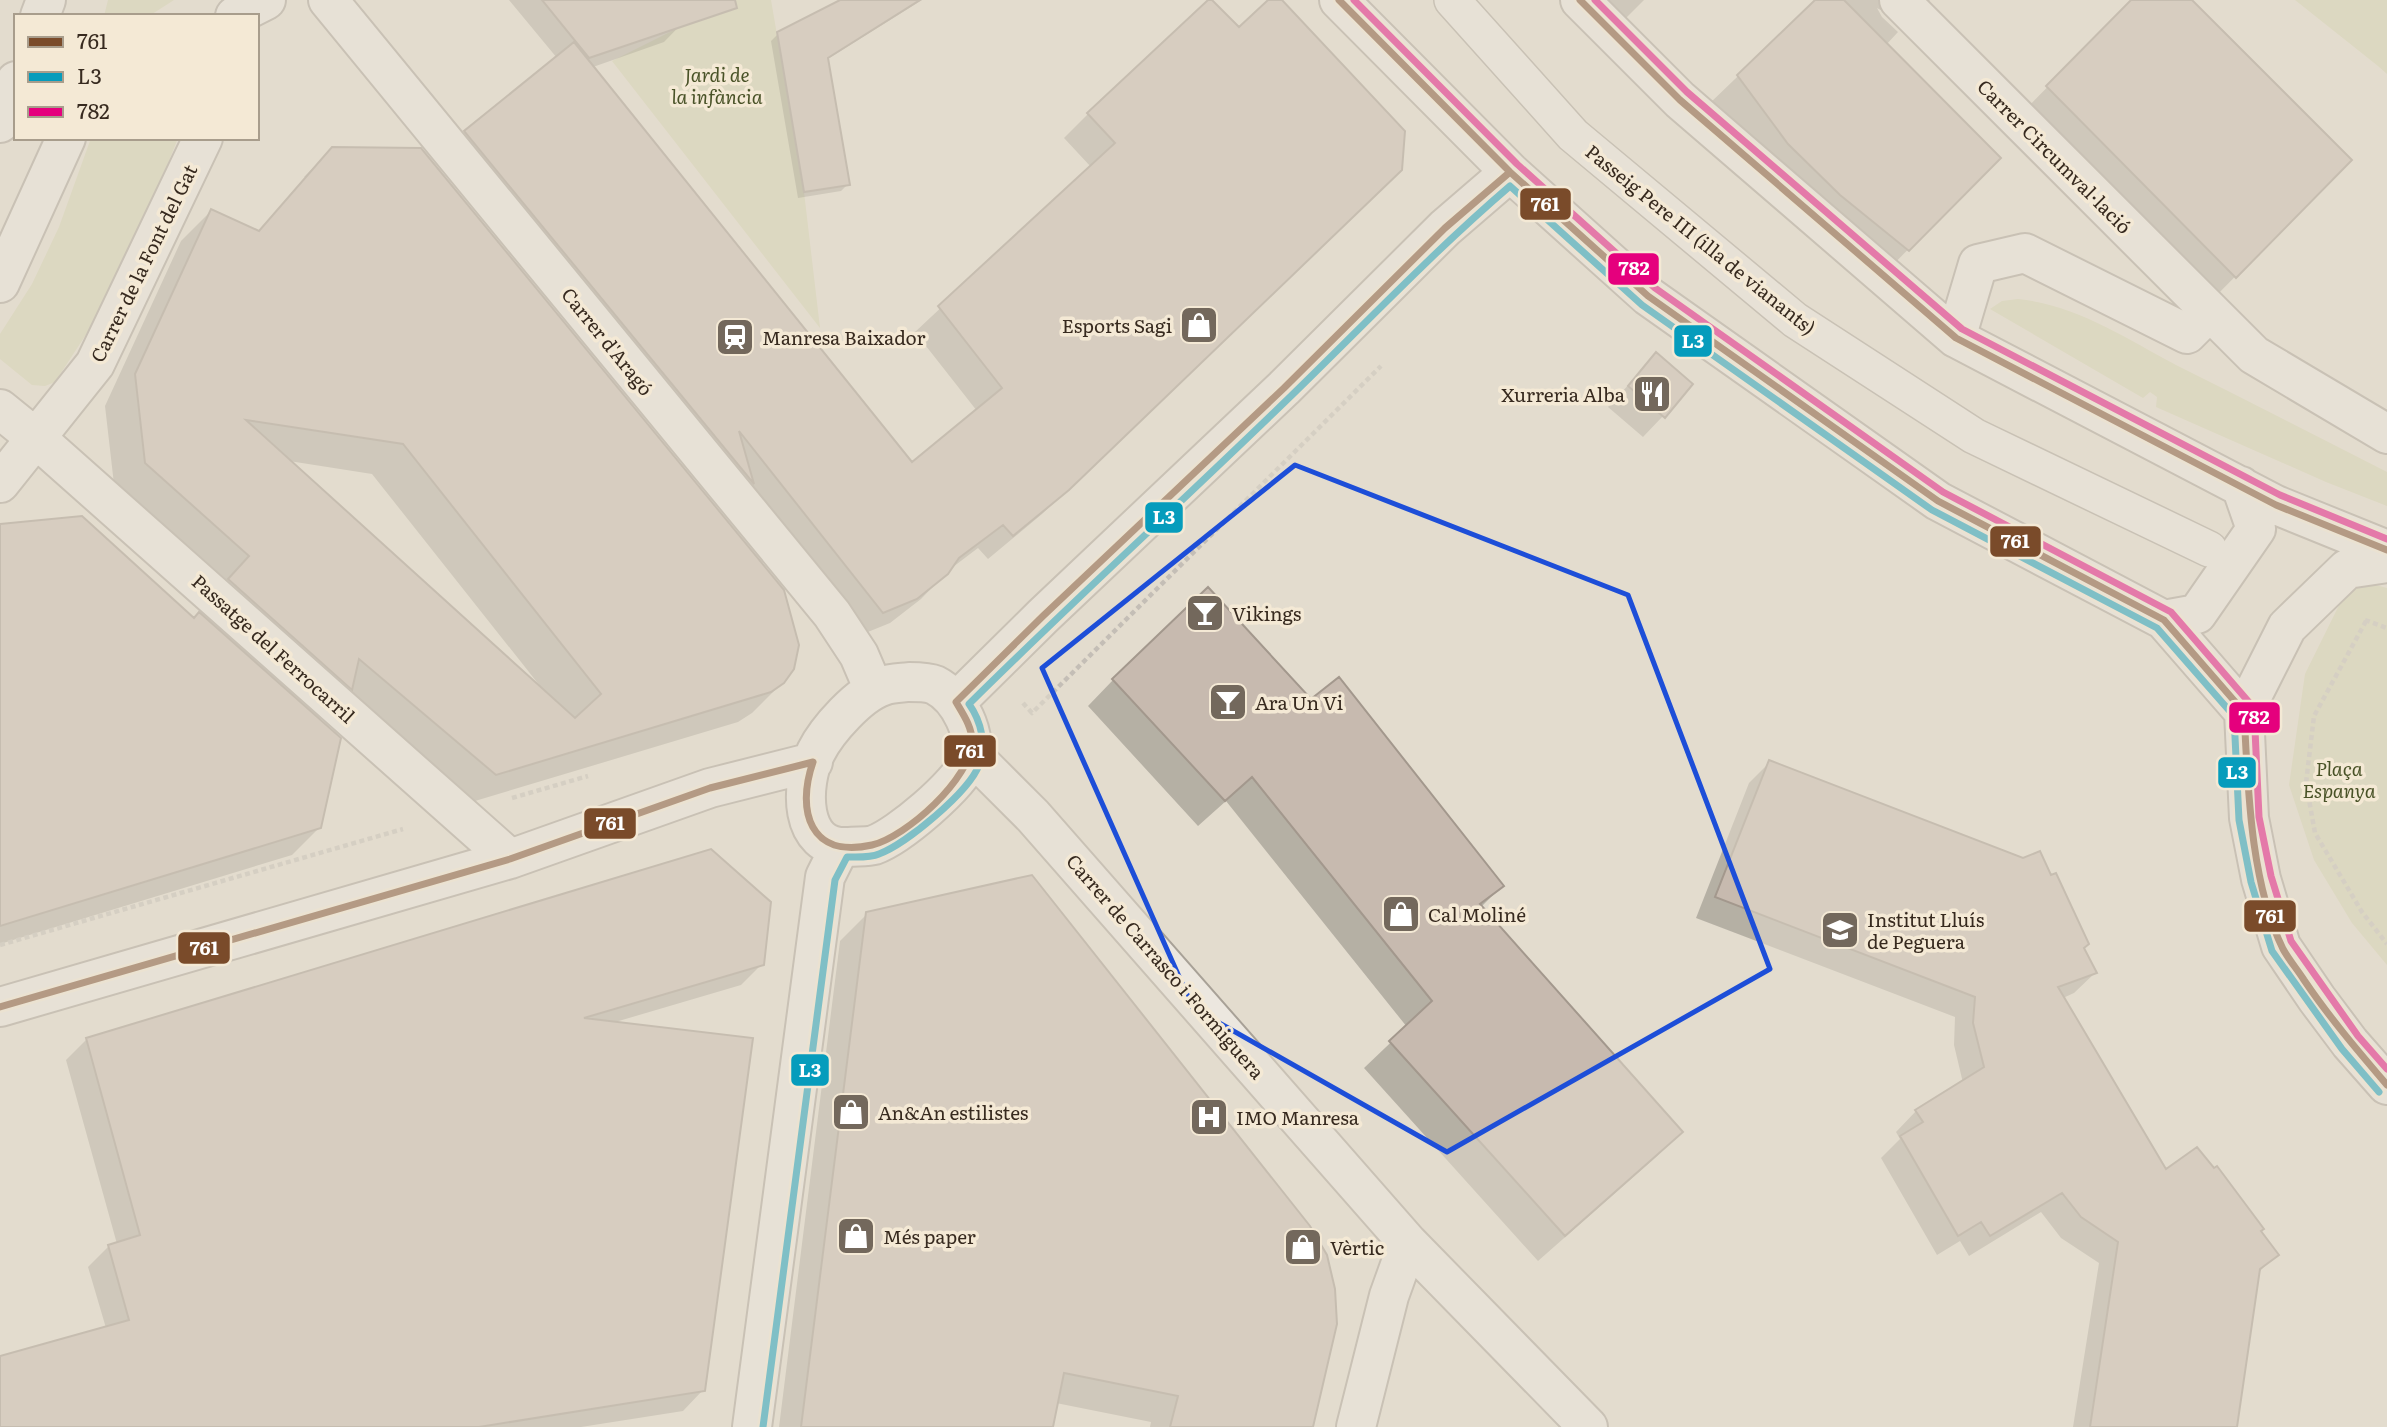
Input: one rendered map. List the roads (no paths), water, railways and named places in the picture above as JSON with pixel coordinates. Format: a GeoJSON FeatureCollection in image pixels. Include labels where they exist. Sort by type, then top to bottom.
{"type":"FeatureCollection","features":[{"type":"Feature","properties":{"kind":"street"},"geometry":{"type":"LineString","coordinates":[[238,14],[267,0]]}},
{"type":"Feature","properties":{"kind":"street"},"geometry":{"type":"LineString","coordinates":[[259,19],[267,0]]}},
{"type":"Feature","properties":{"kind":"street","name":"Carrer d'Aragó"},"geometry":{"type":"LineString","coordinates":[[328,0],[832,614],[859,655],[874,690]]}},
{"type":"Feature","properties":{"kind":"street"},"geometry":{"type":"LineString","coordinates":[[1339,0],[1510,172],[1648,296],[1938,502],[2164,620],[2244,712]]}},
{"type":"Feature","properties":{"kind":"street","name":"Passeig Pere III (illa de vianants)"},"geometry":{"type":"LineString","coordinates":[[1452,0],[1573,135],[1795,320],[1974,436],[2209,549]]}},
{"type":"Feature","properties":{"kind":"street"},"geometry":{"type":"LineString","coordinates":[[1580,0],[1680,100],[1956,338],[2276,505],[2387,550]]}},
{"type":"Feature","properties":{"kind":"street","name":"Carrer Circumval·lació"},"geometry":{"type":"LineString","coordinates":[[1899,0],[2254,355],[2387,434]]}},
{"type":"Feature","properties":{"kind":"street"},"geometry":{"type":"LineString","coordinates":[[0,123],[14,86]]}},
{"type":"Feature","properties":{"kind":"street"},"geometry":{"type":"LineString","coordinates":[[0,283],[65,140]]}},
{"type":"Feature","properties":{"kind":"street","name":"Carrer de la Font del Gat"},"geometry":{"type":"LineString","coordinates":[[0,483],[95,364],[202,140]]}},
{"type":"Feature","properties":{"kind":"street"},"geometry":{"type":"LineString","coordinates":[[956,702],[1284,388],[1445,229],[1510,172]]}},
{"type":"Feature","properties":{"kind":"street"},"geometry":{"type":"LineString","coordinates":[[1956,338],[1978,264],[2025,253],[2187,334],[2210,311]]}},
{"type":"Feature","properties":{"kind":"street","name":"Passatge del Ferrocarril"},"geometry":{"type":"LineString","coordinates":[[0,409],[510,859]]}},
{"type":"Feature","properties":{"kind":"street"},"geometry":{"type":"LineString","coordinates":[[2164,620],[2197,614],[2256,529],[2241,486]]}},
{"type":"Feature","properties":{"kind":"street"},"geometry":{"type":"LineString","coordinates":[[2387,563],[2347,569],[2287,627],[2244,712],[2249,818],[2261,878],[2281,946],[2350,1043],[2387,1084]]}},
{"type":"Feature","properties":{"kind":"street"},"geometry":{"type":"LineString","coordinates":[[909,682],[934,684],[956,702],[968,721],[972,742],[969,762],[930,807],[905,827],[874,845],[840,847],[818,837],[807,819],[806,783],[815,753],[833,728],[860,699],[883,685],[909,682]]}},
{"type":"Feature","properties":{"kind":"street","name":"Carrer de Carrasco i Formiguera"},"geometry":{"type":"LineString","coordinates":[[970,753],[1041,824],[1408,1243],[1588,1427]]}},
{"type":"Feature","properties":{"kind":"street"},"geometry":{"type":"LineString","coordinates":[[0,1007],[510,859],[710,788],[813,762]]}},
{"type":"Feature","properties":{"kind":"street"},"geometry":{"type":"LineString","coordinates":[[752,1427],[809,1009],[822,891],[825,877],[840,847]]}},
{"type":"Feature","properties":{"kind":"street"},"geometry":{"type":"LineString","coordinates":[[1356,1427],[1389,1296],[1408,1243]]}},
{"type":"Feature","properties":{"kind":"place","name":"Esports Sagi"},"geometry":{"type":"Point","coordinates":[1199,325]}},
{"type":"Feature","properties":{"kind":"place","name":"Manresa Baixador"},"geometry":{"type":"Point","coordinates":[735,337]}},
{"type":"Feature","properties":{"kind":"place","name":"Xurreria Alba"},"geometry":{"type":"Point","coordinates":[1652,394]}},
{"type":"Feature","properties":{"kind":"place","name":"Vikings"},"geometry":{"type":"Point","coordinates":[1205,613]}},
{"type":"Feature","properties":{"kind":"place","name":"Ara Un Vi"},"geometry":{"type":"Point","coordinates":[1228,702]}},
{"type":"Feature","properties":{"kind":"place","name":"Cal Moliné"},"geometry":{"type":"Point","coordinates":[1401,914]}},
{"type":"Feature","properties":{"kind":"place","name":"Institut Lluís de Peguera"},"geometry":{"type":"Point","coordinates":[1840,930]}},
{"type":"Feature","properties":{"kind":"place","name":"An&An estilistes"},"geometry":{"type":"Point","coordinates":[851,1112]}},
{"type":"Feature","properties":{"kind":"place","name":"IMO Manresa"},"geometry":{"type":"Point","coordinates":[1209,1117]}},
{"type":"Feature","properties":{"kind":"place","name":"Més paper"},"geometry":{"type":"Point","coordinates":[856,1236]}},
{"type":"Feature","properties":{"kind":"place","name":"Vèrtic"},"geometry":{"type":"Point","coordinates":[1303,1247]}},
{"type":"Feature","properties":{"kind":"park label","name":"Jardi de la infància"},"geometry":{"type":"Point","coordinates":[717,85]}},
{"type":"Feature","properties":{"kind":"park label","name":"Plaça Espanya"},"geometry":{"type":"Point","coordinates":[2339,779]}}]}
